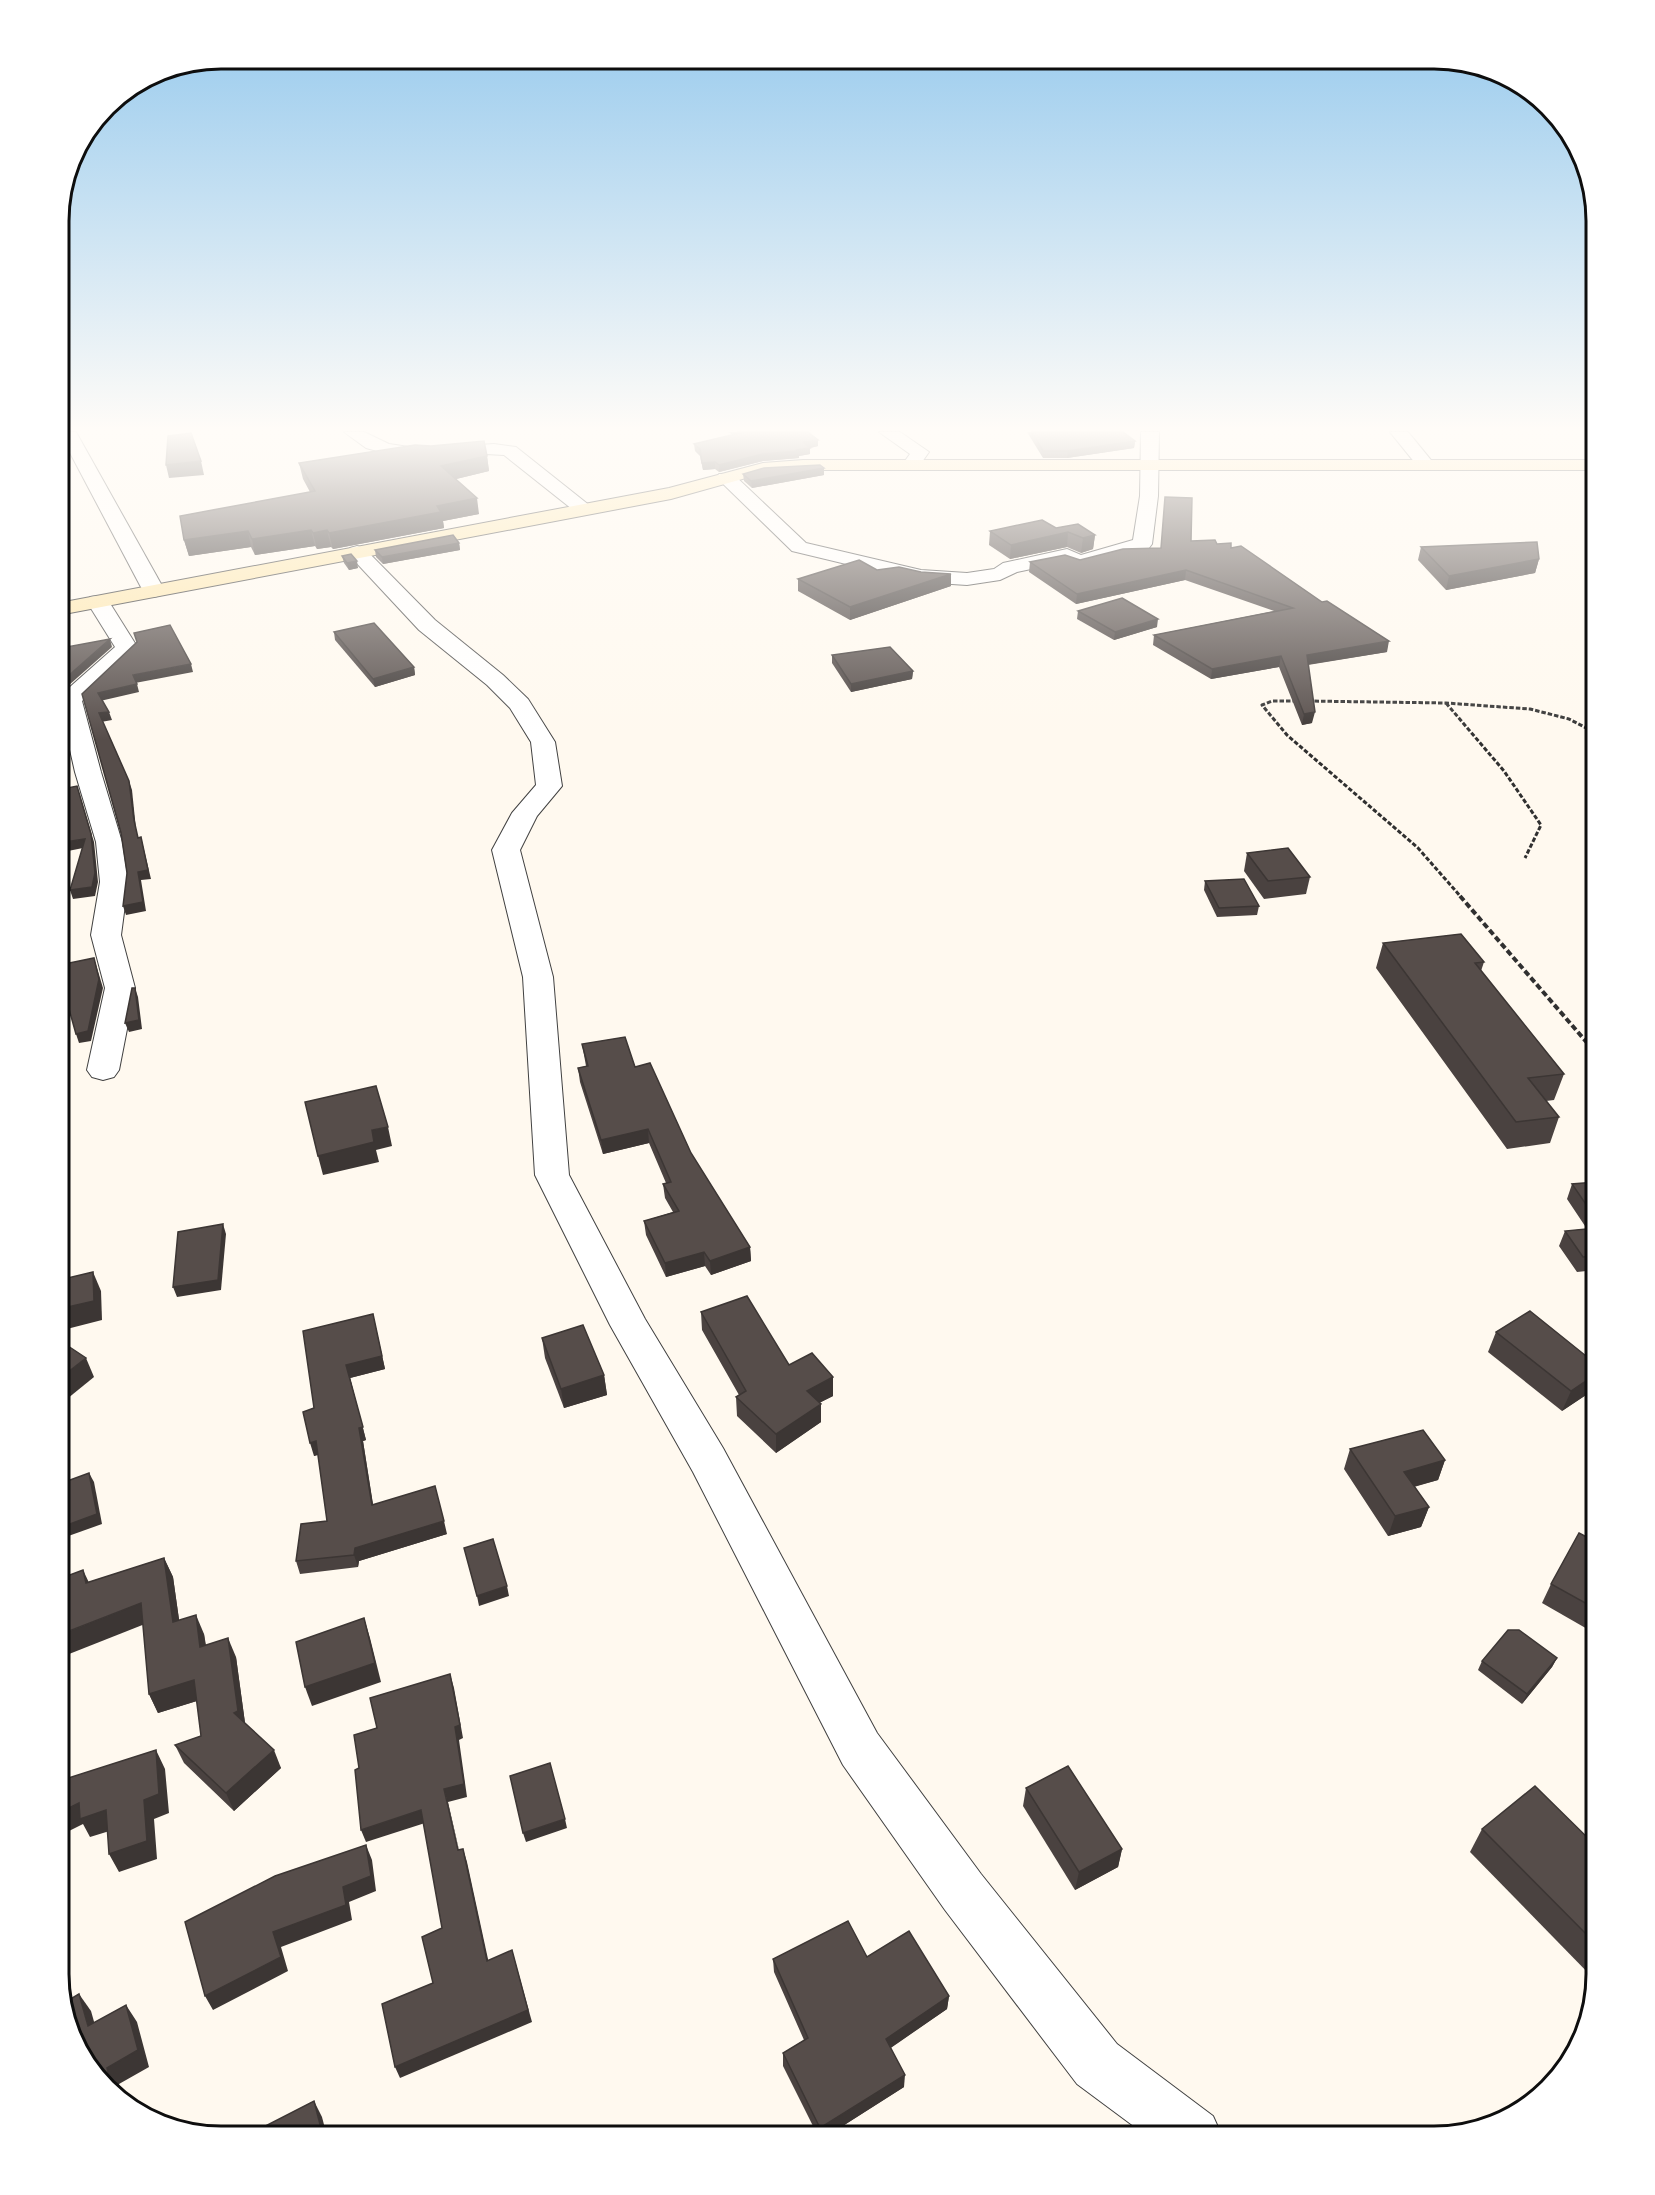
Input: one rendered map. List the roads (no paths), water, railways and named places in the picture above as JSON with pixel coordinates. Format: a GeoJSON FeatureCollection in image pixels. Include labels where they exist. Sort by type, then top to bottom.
{"type":"FeatureCollection","features":[{"type":"Feature","properties":{"kind":"street"},"geometry":{"type":"LineString","coordinates":[[123,534],[154,591]]}},
{"type":"Feature","properties":{"kind":"street"},"geometry":{"type":"LineString","coordinates":[[69,607],[450,534]]}},
{"type":"Feature","properties":{"kind":"street"},"geometry":{"type":"LineString","coordinates":[[786,534],[799,547],[921,576],[967,579],[1000,574],[1010,567],[1067,555],[1078,562],[1142,544],[1143,534]]}},
{"type":"Feature","properties":{"kind":"street"},"geometry":{"type":"LineString","coordinates":[[357,552],[427,625],[495,680],[519,704],[543,742],[549,786],[525,813],[506,850],[538,977],[552,1175],[629,1325],[708,1460],[860,1749],[963,1892],[1097,2064],[1180,2126]]}},
{"type":"Feature","properties":{"kind":"street"},"geometry":{"type":"LineString","coordinates":[[98,602],[127,648],[70,699],[87,772],[109,842],[114,882],[106,936],[120,988],[102,1070]]}}]}
